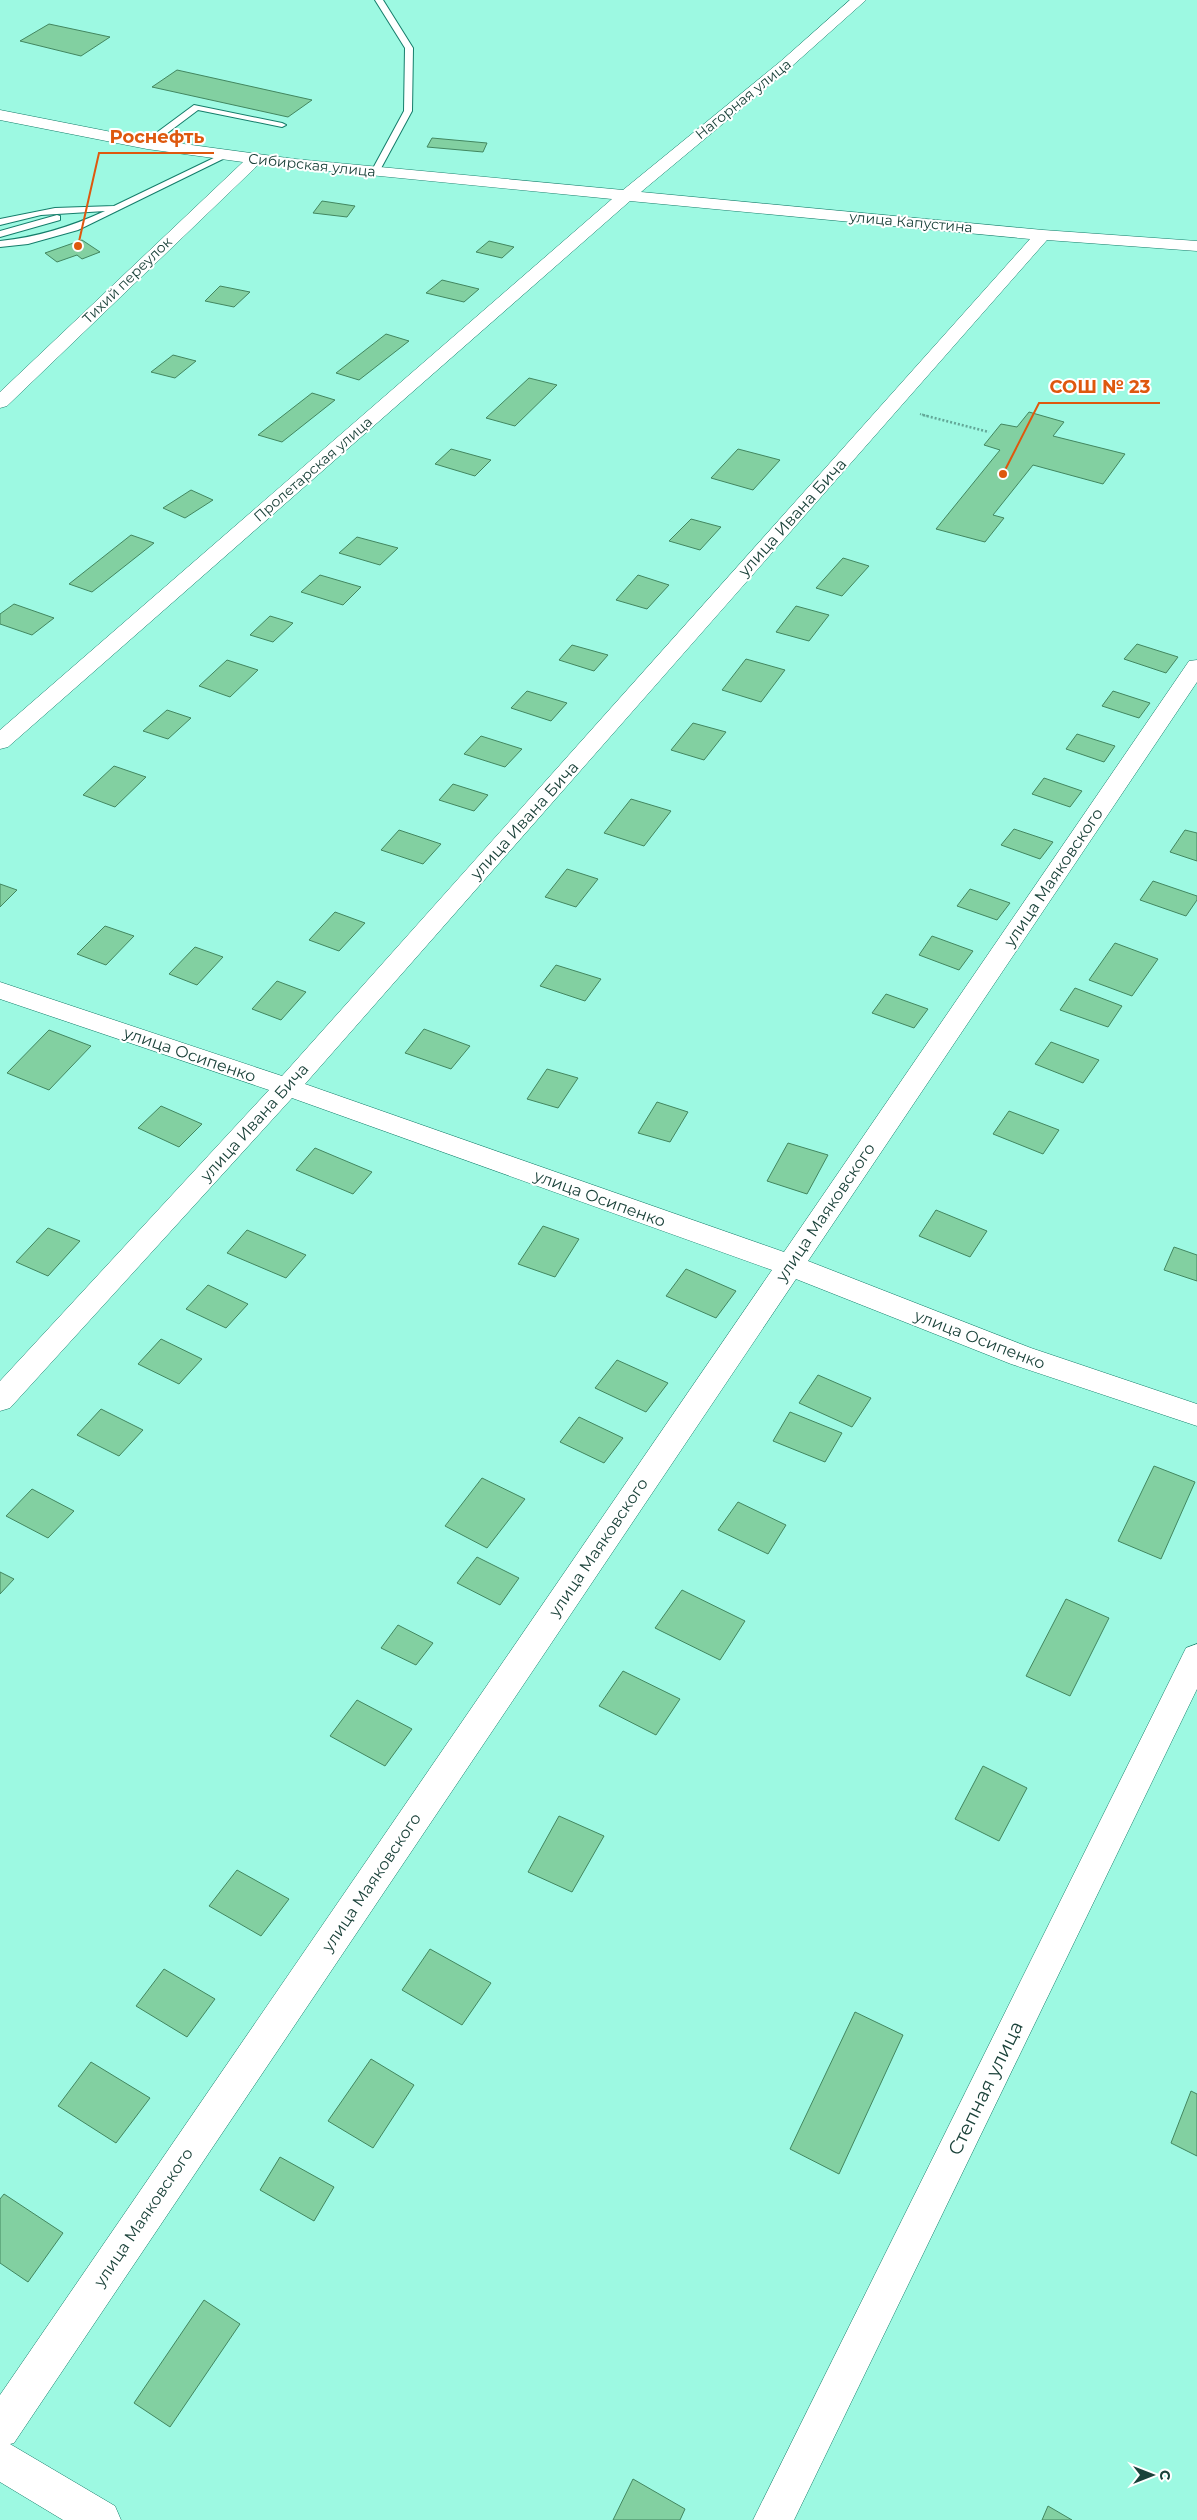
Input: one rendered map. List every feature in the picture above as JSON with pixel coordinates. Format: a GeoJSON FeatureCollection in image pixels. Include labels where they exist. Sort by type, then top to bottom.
{"type":"FeatureCollection","features":[{"type":"Feature","properties":{"kind":"street","name":"Нагорная улица"},"geometry":{"type":"LineString","coordinates":[[626,196],[786,64],[859,0]]}},
{"type":"Feature","properties":{"kind":"street","name":"Сибирская улица"},"geometry":{"type":"LineString","coordinates":[[0,116],[147,144],[225,156],[626,196]]}},
{"type":"Feature","properties":{"kind":"street","name":"Тихий переулок"},"geometry":{"type":"LineString","coordinates":[[0,402],[255,159]]}},
{"type":"Feature","properties":{"kind":"street","name":"улица Капустина"},"geometry":{"type":"LineString","coordinates":[[626,196],[1043,235],[1197,246]]}},
{"type":"Feature","properties":{"kind":"street","name":"Пролетарская улица"},"geometry":{"type":"LineString","coordinates":[[0,742],[626,196]]}},
{"type":"Feature","properties":{"kind":"street","name":"улица Ивана Бича"},"geometry":{"type":"LineString","coordinates":[[0,1400],[288,1087],[1043,235]]}},
{"type":"Feature","properties":{"kind":"street","name":"улица Маяковского"},"geometry":{"type":"LineString","coordinates":[[0,2429],[1197,666]]}},
{"type":"Feature","properties":{"kind":"street","name":"улица Осипенко"},"geometry":{"type":"LineString","coordinates":[[0,990],[288,1087],[789,1265],[1021,1356],[1197,1415]]}},
{"type":"Feature","properties":{"kind":"street","name":"Степная улица"},"geometry":{"type":"LineString","coordinates":[[773,2520],[1197,1657]]}},
{"type":"Feature","properties":{"kind":"street"},"geometry":{"type":"LineString","coordinates":[[0,2460],[101,2520]]}},
{"type":"Feature","properties":{"kind":"lane"},"geometry":{"type":"LineString","coordinates":[[375,172],[408,111],[409,48],[379,0]]}},
{"type":"Feature","properties":{"kind":"lane"},"geometry":{"type":"LineString","coordinates":[[147,144],[197,107],[282,125]]}},
{"type":"Feature","properties":{"kind":"lane"},"geometry":{"type":"LineString","coordinates":[[0,244],[28,241],[75,228],[225,156]]}},
{"type":"Feature","properties":{"kind":"lane"},"geometry":{"type":"LineString","coordinates":[[0,222],[36,212],[70,208],[118,208]]}},
{"type":"Feature","properties":{"kind":"lane"},"geometry":{"type":"LineString","coordinates":[[0,234],[42,221],[79,215],[102,215]]}},
{"type":"Feature","properties":{"kind":"path"},"geometry":{"type":"LineString","coordinates":[[890,406],[989,432]]}},
{"type":"Feature","properties":{"kind":"building"},"geometry":{"type":"Polygon","coordinates":[[[49,24],[110,37],[81,56],[20,41],[49,24]]]}},
{"type":"Feature","properties":{"kind":"building"},"geometry":{"type":"Polygon","coordinates":[[[177,70],[312,100],[288,117],[152,87],[177,70]]]}},
{"type":"Feature","properties":{"kind":"building"},"geometry":{"type":"Polygon","coordinates":[[[432,138],[487,143],[483,152],[427,147],[432,138]]]}},
{"type":"Feature","properties":{"kind":"building"},"geometry":{"type":"Polygon","coordinates":[[[322,201],[355,206],[347,217],[313,213],[322,201]]]}},
{"type":"Feature","properties":{"kind":"building"},"geometry":{"type":"Polygon","coordinates":[[[82,240],[100,252],[82,259],[77,255],[57,262],[45,253],[82,240]]]}},
{"type":"Feature","properties":{"kind":"building"},"geometry":{"type":"Polygon","coordinates":[[[489,241],[514,247],[502,258],[476,252],[489,241]]]}},
{"type":"Feature","properties":{"kind":"building"},"geometry":{"type":"Polygon","coordinates":[[[442,280],[479,289],[464,302],[426,293],[442,280]]]}},
{"type":"Feature","properties":{"kind":"building"},"geometry":{"type":"Polygon","coordinates":[[[220,286],[250,292],[234,307],[205,301],[220,286]]]}},
{"type":"Feature","properties":{"kind":"building"},"geometry":{"type":"Polygon","coordinates":[[[386,334],[409,341],[359,380],[336,373],[386,334]]]}},
{"type":"Feature","properties":{"kind":"building"},"geometry":{"type":"Polygon","coordinates":[[[173,355],[196,361],[175,378],[151,372],[173,355]]]}},
{"type":"Feature","properties":{"kind":"building"},"geometry":{"type":"Polygon","coordinates":[[[529,378],[557,385],[515,426],[486,418],[529,378]]]}},
{"type":"Feature","properties":{"kind":"building"},"geometry":{"type":"Polygon","coordinates":[[[312,393],[335,400],[282,442],[258,435],[312,393]]]}},
{"type":"Feature","properties":{"kind":"building"},"geometry":{"type":"Polygon","coordinates":[[[1029,412],[1064,422],[1053,436],[1125,454],[1103,484],[1033,465],[993,515],[1004,518],[985,542],[936,529],[1000,450],[984,445],[1001,424],[1017,427],[1029,412]]]}},
{"type":"Feature","properties":{"kind":"building"},"geometry":{"type":"Polygon","coordinates":[[[451,449],[491,460],[475,476],[435,464],[451,449]]]}},
{"type":"Feature","properties":{"kind":"building"},"geometry":{"type":"Polygon","coordinates":[[[738,449],[780,460],[753,490],[711,478],[738,449]]]}},
{"type":"Feature","properties":{"kind":"building"},"geometry":{"type":"Polygon","coordinates":[[[191,490],[213,500],[185,518],[163,508],[191,490]]]}},
{"type":"Feature","properties":{"kind":"building"},"geometry":{"type":"Polygon","coordinates":[[[691,519],[721,527],[700,550],[669,541],[691,519]]]}},
{"type":"Feature","properties":{"kind":"building"},"geometry":{"type":"Polygon","coordinates":[[[131,535],[154,543],[92,592],[69,584],[131,535]]]}},
{"type":"Feature","properties":{"kind":"building"},"geometry":{"type":"Polygon","coordinates":[[[357,537],[398,548],[380,565],[339,553],[357,537]]]}},
{"type":"Feature","properties":{"kind":"building"},"geometry":{"type":"Polygon","coordinates":[[[843,558],[869,566],[842,596],[816,588],[843,558]]]}},
{"type":"Feature","properties":{"kind":"building"},"geometry":{"type":"Polygon","coordinates":[[[320,575],[361,587],[343,605],[301,592],[320,575]]]}},
{"type":"Feature","properties":{"kind":"building"},"geometry":{"type":"Polygon","coordinates":[[[638,575],[669,585],[647,609],[616,600],[638,575]]]}},
{"type":"Feature","properties":{"kind":"building"},"geometry":{"type":"Polygon","coordinates":[[[14,604],[54,618],[32,635],[0,624],[0,614],[14,604]]]}},
{"type":"Feature","properties":{"kind":"building"},"geometry":{"type":"Polygon","coordinates":[[[796,606],[829,615],[809,641],[776,632],[796,606]]]}},
{"type":"Feature","properties":{"kind":"building"},"geometry":{"type":"Polygon","coordinates":[[[270,616],[293,623],[273,642],[250,635],[270,616]]]}},
{"type":"Feature","properties":{"kind":"building"},"geometry":{"type":"Polygon","coordinates":[[[1137,644],[1178,657],[1166,673],[1124,659],[1137,644]]]}},
{"type":"Feature","properties":{"kind":"building"},"geometry":{"type":"Polygon","coordinates":[[[572,645],[608,655],[594,671],[559,660],[572,645]]]}},
{"type":"Feature","properties":{"kind":"building"},"geometry":{"type":"Polygon","coordinates":[[[746,659],[785,670],[761,702],[722,690],[746,659]]]}},
{"type":"Feature","properties":{"kind":"building"},"geometry":{"type":"Polygon","coordinates":[[[227,660],[258,670],[230,697],[199,686],[227,660]]]}},
{"type":"Feature","properties":{"kind":"building"},"geometry":{"type":"Polygon","coordinates":[[[527,691],[567,703],[551,721],[511,708],[527,691]]]}},
{"type":"Feature","properties":{"kind":"building"},"geometry":{"type":"Polygon","coordinates":[[[1113,691],[1150,703],[1139,718],[1102,706],[1113,691]]]}},
{"type":"Feature","properties":{"kind":"building"},"geometry":{"type":"Polygon","coordinates":[[[167,710],[191,718],[168,739],[143,731],[167,710]]]}},
{"type":"Feature","properties":{"kind":"building"},"geometry":{"type":"Polygon","coordinates":[[[693,723],[726,732],[704,760],[671,750],[693,723]]]}},
{"type":"Feature","properties":{"kind":"building"},"geometry":{"type":"Polygon","coordinates":[[[1077,734],[1115,746],[1104,762],[1066,749],[1077,734]]]}},
{"type":"Feature","properties":{"kind":"building"},"geometry":{"type":"Polygon","coordinates":[[[481,736],[522,749],[505,767],[464,754],[481,736]]]}},
{"type":"Feature","properties":{"kind":"building"},"geometry":{"type":"Polygon","coordinates":[[[114,766],[146,777],[115,807],[83,795],[114,766]]]}},
{"type":"Feature","properties":{"kind":"building"},"geometry":{"type":"Polygon","coordinates":[[[1044,778],[1082,791],[1070,807],[1032,794],[1044,778]]]}},
{"type":"Feature","properties":{"kind":"building"},"geometry":{"type":"Polygon","coordinates":[[[453,784],[488,795],[474,811],[439,800],[453,784]]]}},
{"type":"Feature","properties":{"kind":"building"},"geometry":{"type":"Polygon","coordinates":[[[631,799],[671,811],[644,846],[604,833],[631,799]]]}},
{"type":"Feature","properties":{"kind":"building"},"geometry":{"type":"Polygon","coordinates":[[[1014,829],[1053,842],[1040,859],[1001,845],[1014,829]]]}},
{"type":"Feature","properties":{"kind":"building"},"geometry":{"type":"Polygon","coordinates":[[[399,830],[441,844],[423,864],[381,850],[399,830]]]}},
{"type":"Feature","properties":{"kind":"building"},"geometry":{"type":"Polygon","coordinates":[[[1185,830],[1197,833],[1197,861],[1170,852],[1185,830]]]}},
{"type":"Feature","properties":{"kind":"building"},"geometry":{"type":"Polygon","coordinates":[[[567,869],[598,879],[576,907],[545,897],[567,869]]]}},
{"type":"Feature","properties":{"kind":"building"},"geometry":{"type":"Polygon","coordinates":[[[1153,881],[1197,896],[1197,900],[1186,916],[1140,900],[1153,881]]]}},
{"type":"Feature","properties":{"kind":"building"},"geometry":{"type":"Polygon","coordinates":[[[0,884],[17,890],[0,907],[0,884]]]}},
{"type":"Feature","properties":{"kind":"building"},"geometry":{"type":"Polygon","coordinates":[[[970,889],[1010,903],[997,920],[957,906],[970,889]]]}},
{"type":"Feature","properties":{"kind":"building"},"geometry":{"type":"Polygon","coordinates":[[[335,912],[365,923],[339,951],[309,940],[335,912]]]}},
{"type":"Feature","properties":{"kind":"building"},"geometry":{"type":"Polygon","coordinates":[[[105,926],[134,936],[106,965],[77,954],[105,926]]]}},
{"type":"Feature","properties":{"kind":"building"},"geometry":{"type":"Polygon","coordinates":[[[932,936],[973,951],[959,970],[919,955],[932,936]]]}},
{"type":"Feature","properties":{"kind":"building"},"geometry":{"type":"Polygon","coordinates":[[[1115,943],[1158,959],[1132,996],[1089,980],[1115,943]]]}},
{"type":"Feature","properties":{"kind":"building"},"geometry":{"type":"Polygon","coordinates":[[[195,947],[223,957],[197,985],[169,974],[195,947]]]}},
{"type":"Feature","properties":{"kind":"building"},"geometry":{"type":"Polygon","coordinates":[[[556,965],[601,979],[585,1001],[540,986],[556,965]]]}},
{"type":"Feature","properties":{"kind":"building"},"geometry":{"type":"Polygon","coordinates":[[[277,981],[306,992],[281,1020],[252,1009],[277,981]]]}},
{"type":"Feature","properties":{"kind":"building"},"geometry":{"type":"Polygon","coordinates":[[[1075,988],[1122,1006],[1108,1027],[1060,1010],[1075,988]]]}},
{"type":"Feature","properties":{"kind":"building"},"geometry":{"type":"Polygon","coordinates":[[[886,994],[928,1009],[914,1028],[872,1013],[886,994]]]}},
{"type":"Feature","properties":{"kind":"building"},"geometry":{"type":"Polygon","coordinates":[[[424,1029],[470,1046],[451,1069],[405,1053],[424,1029]]]}},
{"type":"Feature","properties":{"kind":"building"},"geometry":{"type":"Polygon","coordinates":[[[49,1030],[91,1046],[49,1090],[7,1073],[49,1030]]]}},
{"type":"Feature","properties":{"kind":"building"},"geometry":{"type":"Polygon","coordinates":[[[1051,1042],[1099,1060],[1083,1083],[1035,1064],[1051,1042]]]}},
{"type":"Feature","properties":{"kind":"building"},"geometry":{"type":"Polygon","coordinates":[[[547,1069],[578,1078],[558,1108],[527,1099],[547,1069]]]}},
{"type":"Feature","properties":{"kind":"building"},"geometry":{"type":"Polygon","coordinates":[[[657,1102],[688,1112],[670,1142],[638,1133],[657,1102]]]}},
{"type":"Feature","properties":{"kind":"building"},"geometry":{"type":"Polygon","coordinates":[[[161,1106],[202,1124],[179,1147],[138,1128],[161,1106]]]}},
{"type":"Feature","properties":{"kind":"building"},"geometry":{"type":"Polygon","coordinates":[[[1009,1111],[1059,1130],[1043,1154],[993,1134],[1009,1111]]]}},
{"type":"Feature","properties":{"kind":"building"},"geometry":{"type":"Polygon","coordinates":[[[788,1143],[828,1155],[807,1194],[767,1181],[788,1143]]]}},
{"type":"Feature","properties":{"kind":"building"},"geometry":{"type":"Polygon","coordinates":[[[315,1148],[372,1172],[353,1194],[296,1170],[315,1148]]]}},
{"type":"Feature","properties":{"kind":"building"},"geometry":{"type":"Polygon","coordinates":[[[936,1210],[987,1231],[970,1257],[919,1236],[936,1210]]]}},
{"type":"Feature","properties":{"kind":"building"},"geometry":{"type":"Polygon","coordinates":[[[543,1226],[579,1239],[555,1277],[518,1264],[543,1226]]]}},
{"type":"Feature","properties":{"kind":"building"},"geometry":{"type":"Polygon","coordinates":[[[48,1228],[80,1241],[48,1276],[16,1262],[48,1228]]]}},
{"type":"Feature","properties":{"kind":"building"},"geometry":{"type":"Polygon","coordinates":[[[247,1230],[306,1255],[286,1278],[227,1253],[247,1230]]]}},
{"type":"Feature","properties":{"kind":"building"},"geometry":{"type":"Polygon","coordinates":[[[1174,1247],[1197,1255],[1197,1281],[1164,1270],[1174,1247]]]}},
{"type":"Feature","properties":{"kind":"building"},"geometry":{"type":"Polygon","coordinates":[[[686,1269],[736,1291],[716,1318],[666,1296],[686,1269]]]}},
{"type":"Feature","properties":{"kind":"building"},"geometry":{"type":"Polygon","coordinates":[[[208,1285],[248,1304],[226,1328],[186,1309],[208,1285]]]}},
{"type":"Feature","properties":{"kind":"building"},"geometry":{"type":"Polygon","coordinates":[[[161,1339],[202,1359],[179,1384],[138,1364],[161,1339]]]}},
{"type":"Feature","properties":{"kind":"building"},"geometry":{"type":"Polygon","coordinates":[[[617,1360],[668,1383],[646,1412],[595,1388],[617,1360]]]}},
{"type":"Feature","properties":{"kind":"building"},"geometry":{"type":"Polygon","coordinates":[[[818,1375],[871,1398],[852,1427],[799,1403],[818,1375]]]}},
{"type":"Feature","properties":{"kind":"building"},"geometry":{"type":"Polygon","coordinates":[[[101,1409],[143,1430],[119,1456],[77,1435],[101,1409]]]}},
{"type":"Feature","properties":{"kind":"building"},"geometry":{"type":"Polygon","coordinates":[[[790,1412],[842,1433],[825,1462],[773,1441],[790,1412]]]}},
{"type":"Feature","properties":{"kind":"building"},"geometry":{"type":"Polygon","coordinates":[[[579,1417],[623,1438],[604,1463],[560,1442],[579,1417]]]}},
{"type":"Feature","properties":{"kind":"building"},"geometry":{"type":"Polygon","coordinates":[[[1154,1466],[1195,1482],[1161,1559],[1118,1541],[1154,1466]]]}},
{"type":"Feature","properties":{"kind":"building"},"geometry":{"type":"Polygon","coordinates":[[[482,1478],[525,1499],[487,1548],[445,1526],[482,1478]]]}},
{"type":"Feature","properties":{"kind":"building"},"geometry":{"type":"Polygon","coordinates":[[[32,1489],[74,1511],[48,1538],[6,1516],[32,1489]]]}},
{"type":"Feature","properties":{"kind":"building"},"geometry":{"type":"Polygon","coordinates":[[[738,1502],[786,1525],[768,1554],[718,1530],[738,1502]]]}},
{"type":"Feature","properties":{"kind":"building"},"geometry":{"type":"Polygon","coordinates":[[[477,1557],[519,1578],[500,1605],[457,1583],[477,1557]]]}},
{"type":"Feature","properties":{"kind":"building"},"geometry":{"type":"Polygon","coordinates":[[[0,1572],[14,1579],[0,1594],[0,1572]]]}},
{"type":"Feature","properties":{"kind":"building"},"geometry":{"type":"Polygon","coordinates":[[[682,1590],[745,1621],[720,1660],[655,1628],[682,1590]]]}},
{"type":"Feature","properties":{"kind":"building"},"geometry":{"type":"Polygon","coordinates":[[[1066,1599],[1109,1618],[1070,1696],[1026,1676],[1066,1599]]]}},
{"type":"Feature","properties":{"kind":"building"},"geometry":{"type":"Polygon","coordinates":[[[398,1625],[433,1643],[416,1665],[381,1648],[398,1625]]]}},
{"type":"Feature","properties":{"kind":"building"},"geometry":{"type":"Polygon","coordinates":[[[623,1671],[680,1699],[656,1735],[599,1706],[623,1671]]]}},
{"type":"Feature","properties":{"kind":"building"},"geometry":{"type":"Polygon","coordinates":[[[357,1700],[412,1729],[385,1766],[330,1736],[357,1700]]]}},
{"type":"Feature","properties":{"kind":"building"},"geometry":{"type":"Polygon","coordinates":[[[983,1766],[1027,1788],[999,1841],[955,1819],[983,1766]]]}},
{"type":"Feature","properties":{"kind":"building"},"geometry":{"type":"Polygon","coordinates":[[[559,1816],[604,1836],[572,1892],[528,1872],[559,1816]]]}},
{"type":"Feature","properties":{"kind":"building"},"geometry":{"type":"Polygon","coordinates":[[[237,1870],[289,1899],[261,1936],[209,1906],[237,1870]]]}},
{"type":"Feature","properties":{"kind":"building"},"geometry":{"type":"Polygon","coordinates":[[[430,1949],[491,1983],[462,2025],[402,1990],[430,1949]]]}},
{"type":"Feature","properties":{"kind":"building"},"geometry":{"type":"Polygon","coordinates":[[[164,1969],[215,1999],[187,2037],[136,2006],[164,1969]]]}},
{"type":"Feature","properties":{"kind":"building"},"geometry":{"type":"Polygon","coordinates":[[[855,2012],[903,2035],[839,2174],[790,2149],[855,2012]]]}},
{"type":"Feature","properties":{"kind":"building"},"geometry":{"type":"Polygon","coordinates":[[[371,2059],[414,2085],[373,2148],[328,2121],[371,2059]]]}},
{"type":"Feature","properties":{"kind":"building"},"geometry":{"type":"Polygon","coordinates":[[[91,2062],[150,2098],[116,2143],[58,2106],[91,2062]]]}},
{"type":"Feature","properties":{"kind":"building"},"geometry":{"type":"Polygon","coordinates":[[[1191,2091],[1197,2094],[1197,2156],[1171,2143],[1191,2091]]]}},
{"type":"Feature","properties":{"kind":"building"},"geometry":{"type":"Polygon","coordinates":[[[280,2157],[334,2187],[314,2221],[260,2190],[280,2157]]]}},
{"type":"Feature","properties":{"kind":"building"},"geometry":{"type":"Polygon","coordinates":[[[4,2194],[63,2233],[28,2282],[0,2263],[0,2199],[4,2194]]]}},
{"type":"Feature","properties":{"kind":"building"},"geometry":{"type":"Polygon","coordinates":[[[204,2300],[240,2324],[170,2427],[134,2403],[204,2300]]]}},
{"type":"Feature","properties":{"kind":"building"},"geometry":{"type":"Polygon","coordinates":[[[633,2479],[685,2509],[680,2520],[613,2520],[633,2479]]]}},
{"type":"Feature","properties":{"kind":"building"},"geometry":{"type":"Polygon","coordinates":[[[1048,2506],[1072,2520],[1042,2520],[1048,2506]]]}},
{"type":"Feature","properties":{"kind":"place","name":"Роснефть"},"geometry":{"type":"Point","coordinates":[78,246]}},
{"type":"Feature","properties":{"kind":"place","name":"СОШ № 23"},"geometry":{"type":"Point","coordinates":[1003,474]}}]}
